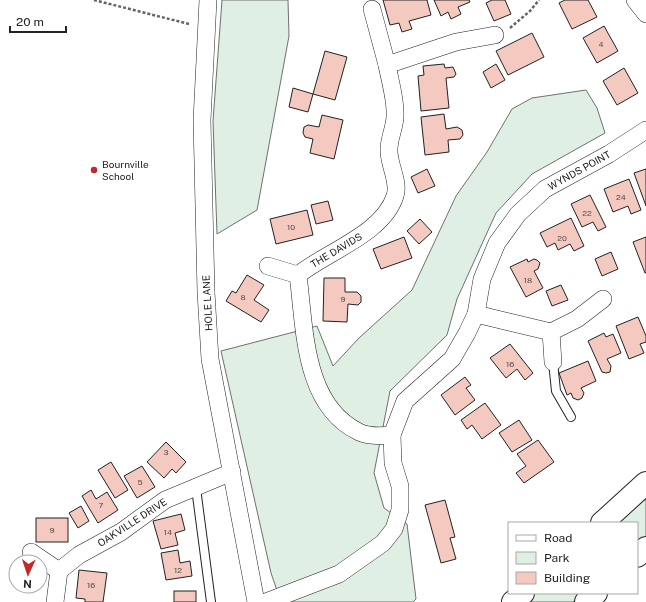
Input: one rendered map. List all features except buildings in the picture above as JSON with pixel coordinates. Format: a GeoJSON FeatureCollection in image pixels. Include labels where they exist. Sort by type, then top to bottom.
{"type":"FeatureCollection","features":[{"type":"Feature","properties":{"kind":"highway"},"geometry":{"type":"LineString","coordinates":[[603,522],[646,483]]}},
{"type":"Feature","properties":{"kind":"highway"},"geometry":{"type":"LineString","coordinates":[[638,555],[646,548]]}},
{"type":"Feature","properties":{"kind":"highway"},"geometry":{"type":"LineString","coordinates":[[513,602],[522,594]]}},
{"type":"Feature","properties":{"kind":"highway"},"geometry":{"type":"LineString","coordinates":[[586,602],[595,594]]}},
{"type":"Feature","properties":{"kind":"street","name":"HOLE LANE"},"geometry":{"type":"LineString","coordinates":[[208,0],[202,120],[206,292],[210,359],[256,602]]}},
{"type":"Feature","properties":{"kind":"street"},"geometry":{"type":"LineString","coordinates":[[635,0],[646,14]]}},
{"type":"Feature","properties":{"kind":"street","name":"THE DAVIDS"},"geometry":{"type":"LineString","coordinates":[[298,275],[312,263],[357,240],[385,214],[396,196],[396,182],[389,162],[388,147],[396,116],[387,65],[372,5]]}},
{"type":"Feature","properties":{"kind":"street"},"geometry":{"type":"LineString","coordinates":[[387,65],[456,42],[495,35]]}},
{"type":"Feature","properties":{"kind":"street","name":"WYNDS POINT"},"geometry":{"type":"LineString","coordinates":[[266,602],[339,574],[383,543],[394,529],[400,510],[400,486],[393,463],[392,435],[405,401],[452,359],[476,314],[482,279],[497,243],[518,214],[545,189],[609,154],[646,130]]}},
{"type":"Feature","properties":{"kind":"street"},"geometry":{"type":"LineString","coordinates":[[268,266],[298,275],[314,381],[326,403],[343,421],[360,432],[373,436],[392,435]]}},
{"type":"Feature","properties":{"kind":"street"},"geometry":{"type":"LineString","coordinates":[[476,314],[551,332],[577,319],[603,299]]}},
{"type":"Feature","properties":{"kind":"street"},"geometry":{"type":"LineString","coordinates":[[551,332],[553,362]]}},
{"type":"Feature","properties":{"kind":"street","name":"OAKVILLE DRIVE"},"geometry":{"type":"LineString","coordinates":[[59,571],[80,555],[121,532],[165,500],[232,472]]}},
{"type":"Feature","properties":{"kind":"street"},"geometry":{"type":"LineString","coordinates":[[30,552],[59,571],[55,602]]}},
{"type":"Feature","properties":{"kind":"lane"},"geometry":{"type":"LineString","coordinates":[[553,362],[556,391],[571,417]]}},
{"type":"Feature","properties":{"kind":"lane"},"geometry":{"type":"LineString","coordinates":[[196,488],[211,602]]}},
{"type":"Feature","properties":{"kind":"path"},"geometry":{"type":"LineString","coordinates":[[94,0],[192,25],[207,40]]}},
{"type":"Feature","properties":{"kind":"path"},"geometry":{"type":"LineString","coordinates":[[495,35],[514,26],[539,0]]}},
{"type":"Feature","properties":{"kind":"green space"},"geometry":{"type":"Polygon","coordinates":[[[222,0],[288,0],[289,36],[257,210],[217,234],[213,121],[222,0]]]}},
{"type":"Feature","properties":{"kind":"green space"},"geometry":{"type":"Polygon","coordinates":[[[586,90],[597,108],[605,133],[532,174],[496,213],[457,299],[447,335],[390,391],[374,473],[384,508],[407,524],[416,599],[413,602],[281,602],[271,573],[221,351],[317,326],[333,366],[359,338],[412,290],[456,196],[487,152],[512,109],[532,98],[586,90]]]}},
{"type":"Feature","properties":{"kind":"green space"},"geometry":{"type":"Polygon","coordinates":[[[646,494],[646,538],[638,544],[638,522],[614,522],[646,494]]]}},
{"type":"Feature","properties":{"kind":"green space"},"geometry":{"type":"Polygon","coordinates":[[[534,594],[582,594],[573,602],[525,602],[534,594]]]}},
{"type":"Feature","properties":{"kind":"place","name":"Bournville School"},"geometry":{"type":"Point","coordinates":[94,170]}}]}
